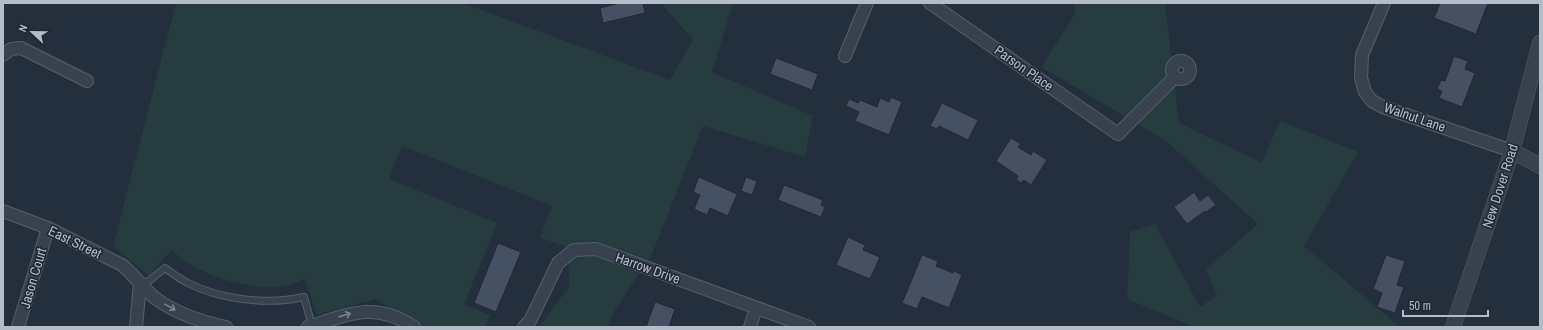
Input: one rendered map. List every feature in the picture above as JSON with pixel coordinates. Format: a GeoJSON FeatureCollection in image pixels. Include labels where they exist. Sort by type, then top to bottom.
{"type":"FeatureCollection","features":[{"type":"Feature","properties":{"kind":"street"},"geometry":{"type":"LineString","coordinates":[[845,56],[867,3]]}},
{"type":"Feature","properties":{"kind":"street","name":"Parson Place"},"geometry":{"type":"LineString","coordinates":[[930,3],[1118,134],[1174,77]]}},
{"type":"Feature","properties":{"kind":"street","name":"Walnut Lane"},"geometry":{"type":"LineString","coordinates":[[1384,3],[1362,55],[1362,78],[1365,92],[1372,101],[1512,150]]}},
{"type":"Feature","properties":{"kind":"street","name":"New Dover Road"},"geometry":{"type":"LineString","coordinates":[[1453,327],[1512,150],[1540,43]]}},
{"type":"Feature","properties":{"kind":"street"},"geometry":{"type":"LineString","coordinates":[[3,55],[11,49],[21,48],[87,81]]}},
{"type":"Feature","properties":{"kind":"street"},"geometry":{"type":"LineString","coordinates":[[1512,150],[1540,166]]}},
{"type":"Feature","properties":{"kind":"street","name":"East Street"},"geometry":{"type":"LineString","coordinates":[[3,211],[48,228],[122,265],[154,298],[173,309],[193,318],[226,327]]}},
{"type":"Feature","properties":{"kind":"street","name":"Jason Court"},"geometry":{"type":"LineString","coordinates":[[18,327],[48,228]]}},
{"type":"Feature","properties":{"kind":"street","name":"Harrow Drive"},"geometry":{"type":"LineString","coordinates":[[524,327],[530,321],[558,263],[574,250],[596,249],[809,327]]}},
{"type":"Feature","properties":{"kind":"street"},"geometry":{"type":"LineString","coordinates":[[136,327],[140,283]]}},
{"type":"Feature","properties":{"kind":"street"},"geometry":{"type":"LineString","coordinates":[[750,327],[756,308]]}},
{"type":"Feature","properties":{"kind":"street"},"geometry":{"type":"LineString","coordinates":[[310,326],[354,312],[376,311],[400,318],[414,327]]}},
{"type":"Feature","properties":{"kind":"lane"},"geometry":{"type":"LineString","coordinates":[[140,283],[149,280],[165,268],[189,283],[228,297],[282,300],[293,300],[304,297],[310,326]]}},
{"type":"Feature","properties":{"kind":"green space"},"geometry":{"type":"Polygon","coordinates":[[[176,3],[463,3],[670,80],[693,40],[661,3],[733,3],[712,72],[813,116],[805,157],[703,126],[652,254],[615,310],[608,327],[539,327],[569,287],[568,247],[540,238],[552,206],[402,146],[389,179],[497,223],[464,304],[490,315],[485,327],[418,327],[376,299],[317,315],[305,279],[287,285],[271,287],[260,287],[236,283],[213,276],[187,263],[171,250],[149,276],[113,246],[176,3]]]}},
{"type":"Feature","properties":{"kind":"green space"},"geometry":{"type":"Polygon","coordinates":[[[1075,3],[1165,3],[1179,123],[1262,163],[1280,121],[1358,152],[1304,246],[1400,327],[1192,327],[1127,299],[1130,232],[1155,224],[1200,307],[1217,295],[1206,269],[1258,224],[1166,141],[1041,67],[1075,14],[1075,3]]]}},
{"type":"Feature","properties":{"kind":"building"},"geometry":{"type":"Polygon","coordinates":[[[620,3],[643,3],[645,13],[603,23],[600,8],[620,3]]]}},
{"type":"Feature","properties":{"kind":"building"},"geometry":{"type":"Polygon","coordinates":[[[1440,3],[1488,3],[1476,34],[1434,18],[1440,3]]]}},
{"type":"Feature","properties":{"kind":"building"},"geometry":{"type":"Polygon","coordinates":[[[1454,56],[1468,61],[1465,69],[1475,73],[1462,107],[1439,98],[1442,91],[1437,89],[1441,80],[1445,81],[1454,56]]]}},
{"type":"Feature","properties":{"kind":"building"},"geometry":{"type":"Polygon","coordinates":[[[776,58],[818,74],[812,90],[770,74],[776,58]]]}},
{"type":"Feature","properties":{"kind":"building"},"geometry":{"type":"Polygon","coordinates":[[[891,97],[902,102],[889,135],[855,121],[859,112],[846,106],[849,99],[858,103],[860,100],[877,107],[880,98],[889,102],[891,97]]]}},
{"type":"Feature","properties":{"kind":"building"},"geometry":{"type":"Polygon","coordinates":[[[942,103],[978,120],[968,140],[939,126],[937,129],[930,126],[942,103]]]}},
{"type":"Feature","properties":{"kind":"building"},"geometry":{"type":"Polygon","coordinates":[[[1011,138],[1021,144],[1018,147],[1031,155],[1033,151],[1047,160],[1031,185],[1024,180],[1021,183],[1016,179],[1018,176],[996,161],[1011,138]]]}},
{"type":"Feature","properties":{"kind":"building"},"geometry":{"type":"Polygon","coordinates":[[[699,177],[737,194],[728,216],[710,208],[707,215],[694,209],[700,195],[693,192],[699,177]]]}},
{"type":"Feature","properties":{"kind":"building"},"geometry":{"type":"Polygon","coordinates":[[[746,177],[757,181],[752,195],[741,191],[746,177]]]}},
{"type":"Feature","properties":{"kind":"building"},"geometry":{"type":"Polygon","coordinates":[[[784,185],[823,200],[821,205],[825,207],[821,217],[778,200],[784,185]]]}},
{"type":"Feature","properties":{"kind":"building"},"geometry":{"type":"Polygon","coordinates":[[[1194,192],[1200,201],[1208,195],[1216,205],[1187,224],[1174,207],[1194,192]]]}},
{"type":"Feature","properties":{"kind":"building"},"geometry":{"type":"Polygon","coordinates":[[[848,237],[865,245],[863,250],[880,257],[870,279],[836,265],[848,237]]]}},
{"type":"Feature","properties":{"kind":"building"},"geometry":{"type":"Polygon","coordinates":[[[498,243],[521,252],[496,312],[474,303],[498,243]]]}},
{"type":"Feature","properties":{"kind":"building"},"geometry":{"type":"Polygon","coordinates":[[[922,255],[938,261],[936,266],[962,275],[949,308],[922,297],[917,309],[902,303],[922,255]]]}},
{"type":"Feature","properties":{"kind":"building"},"geometry":{"type":"Polygon","coordinates":[[[1386,255],[1405,261],[1397,285],[1404,287],[1395,313],[1377,307],[1382,293],[1373,289],[1386,255]]]}},
{"type":"Feature","properties":{"kind":"building"},"geometry":{"type":"Polygon","coordinates":[[[655,302],[675,309],[669,327],[646,327],[655,302]]]}}]}
